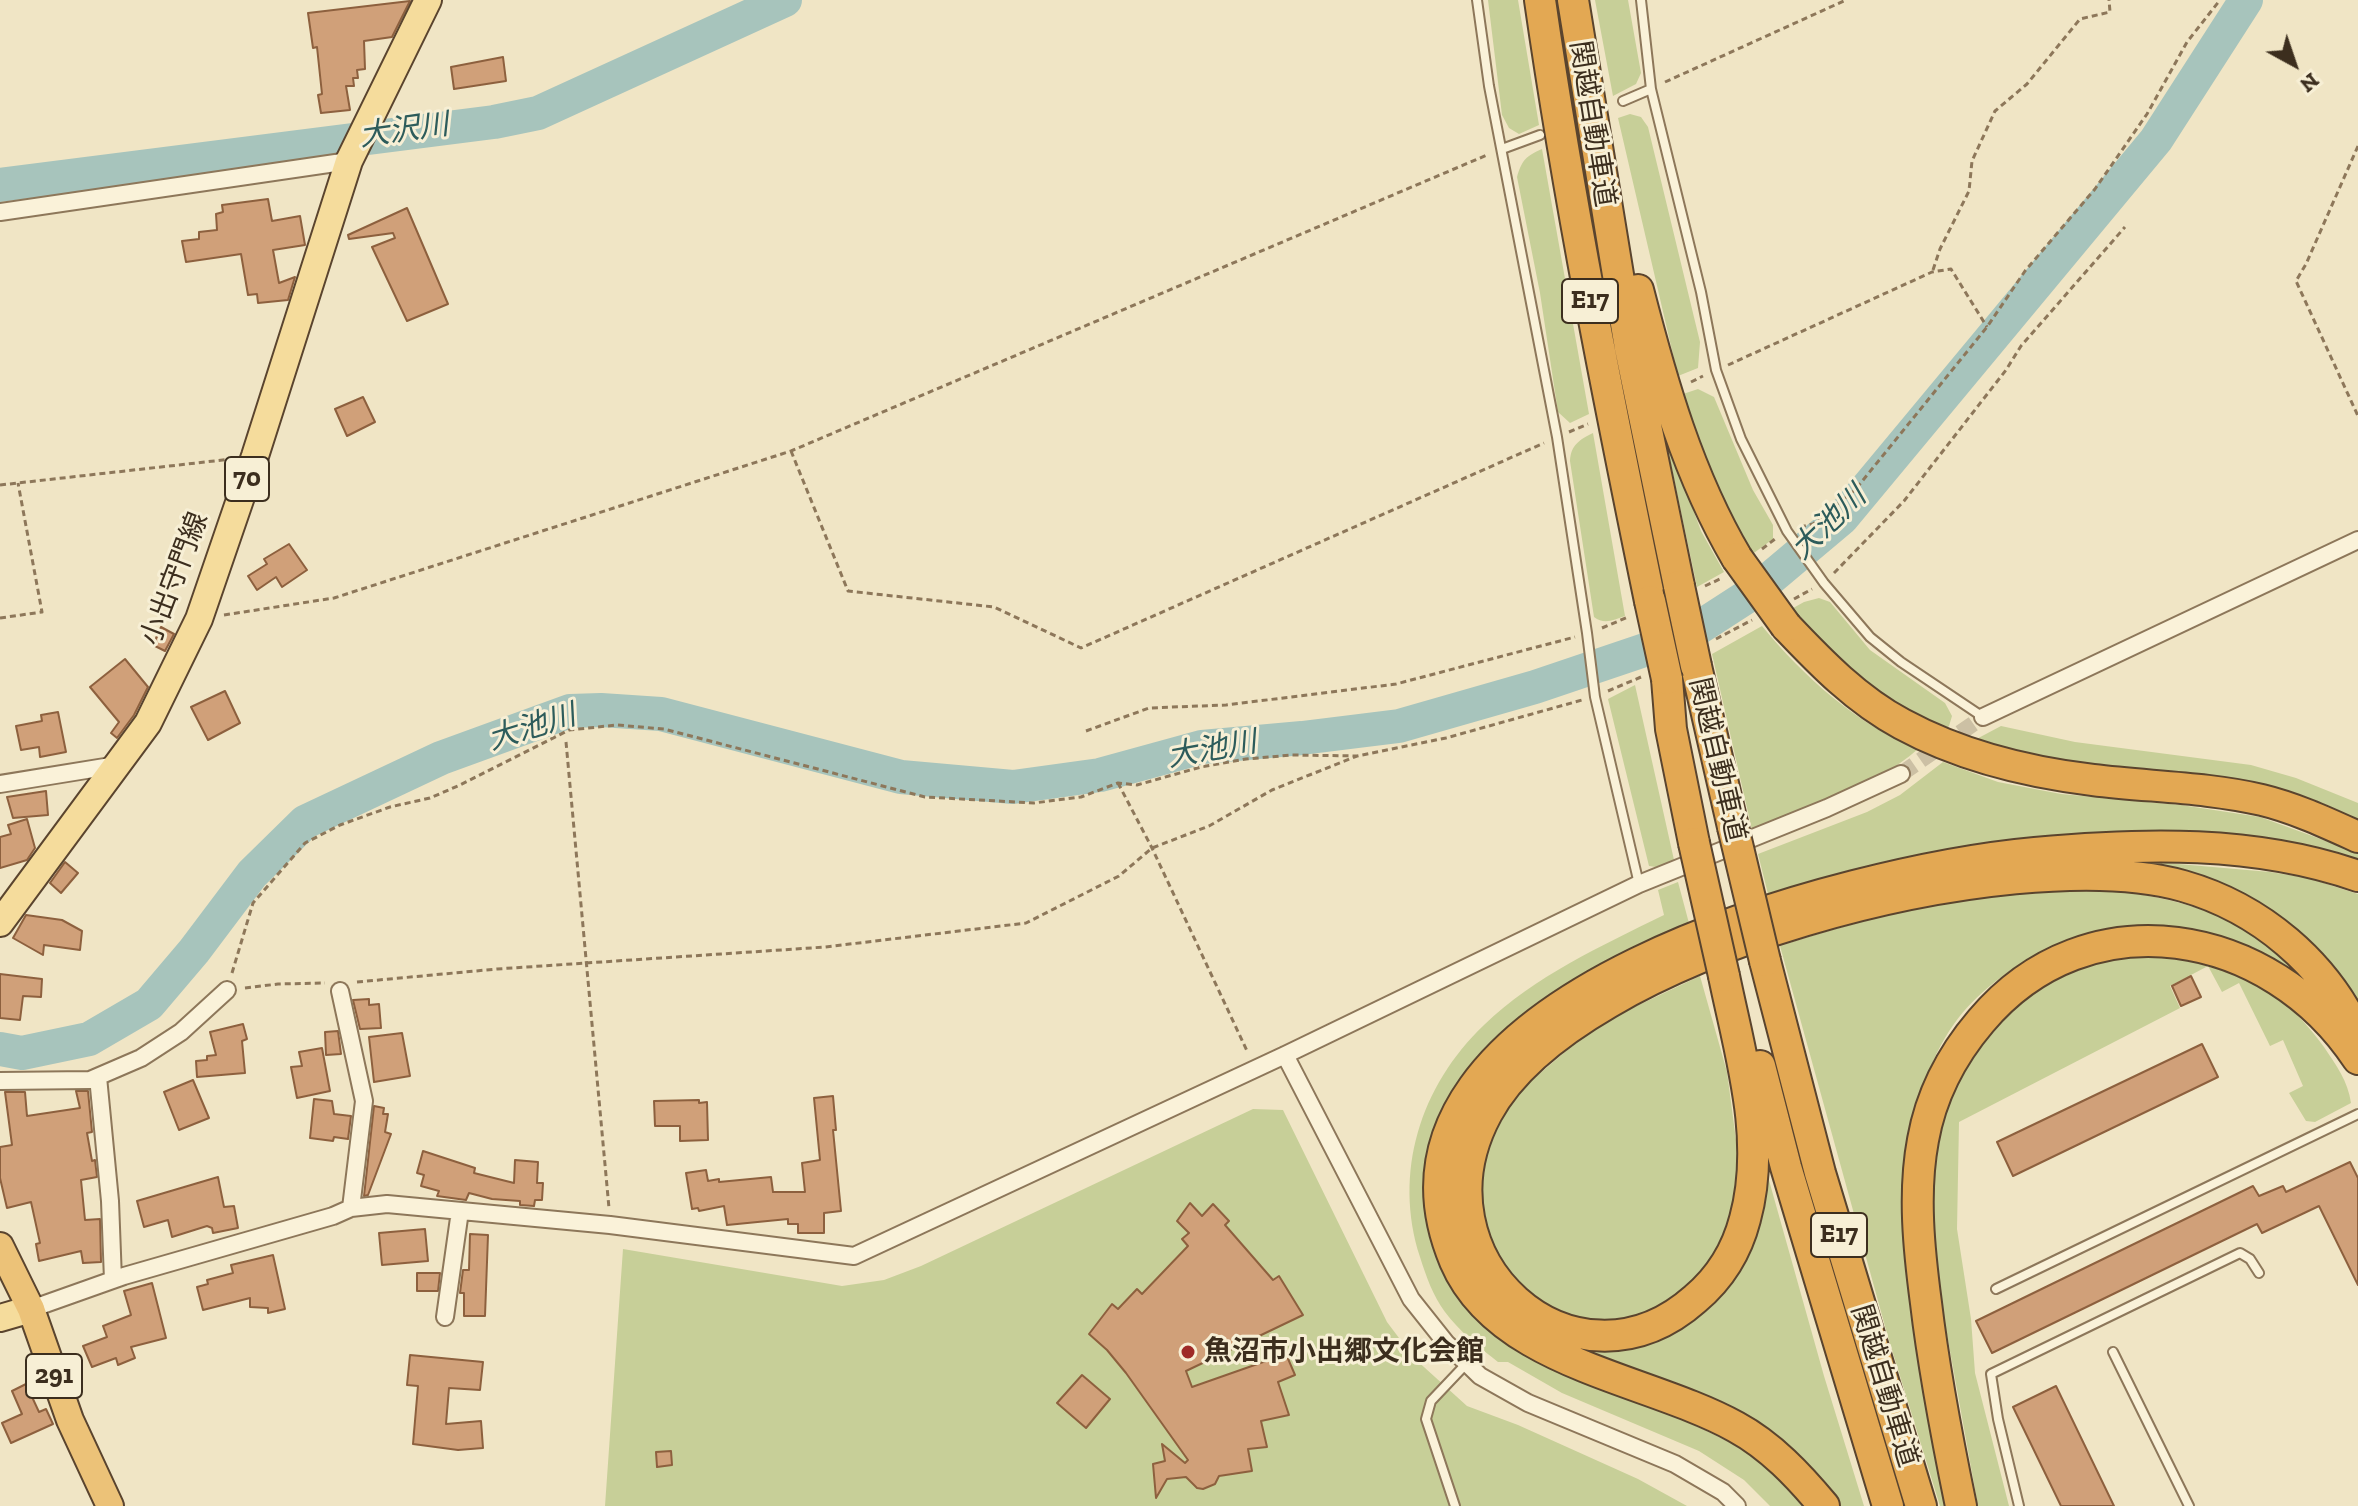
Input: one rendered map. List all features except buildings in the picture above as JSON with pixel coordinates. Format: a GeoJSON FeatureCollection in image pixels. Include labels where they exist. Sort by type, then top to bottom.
{"type":"FeatureCollection","features":[{"type":"Feature","properties":{"kind":"highway","name":"関越自動車道"},"geometry":{"type":"LineString","coordinates":[[1540,0],[1600,354],[1650,601],[1657,676],[1730,974],[1888,1506]]}},
{"type":"Feature","properties":{"kind":"highway","name":"関越自動車道"},"geometry":{"type":"LineString","coordinates":[[1574,4],[1630,348],[1733,827],[1820,1173],[1921,1506]]}},
{"type":"Feature","properties":{"kind":"highway"},"geometry":{"type":"LineString","coordinates":[[1574,4],[1619,214],[1651,339],[1697,481],[1737,558],[1821,662],[1860,697],[1900,723],[1941,743],[1991,761],[2042,772],[2263,800],[2316,818],[2358,837]]}},
{"type":"Feature","properties":{"kind":"highway"},"geometry":{"type":"LineString","coordinates":[[1824,1506],[1787,1465],[1739,1429],[1684,1402],[1553,1353],[1505,1323],[1471,1287],[1457,1266],[1448,1241],[1440,1190],[1449,1137],[1470,1093],[1487,1071],[1507,1049],[1557,1008],[1627,967],[1749,917],[1875,879],[2031,853],[2142,847],[2250,852],[2304,861],[2358,876]]}},
{"type":"Feature","properties":{"kind":"highway"},"geometry":{"type":"LineString","coordinates":[[1730,974],[1747,1084],[1753,1154],[1746,1217],[1737,1244],[1708,1288],[1667,1320],[1644,1329],[1601,1335],[1557,1326],[1537,1317],[1501,1287],[1487,1269],[1470,1230],[1465,1187],[1467,1166],[1480,1125],[1490,1106],[1523,1066],[1568,1028],[1595,1011],[1660,977],[1790,926],[1883,899],[1985,881],[2082,874],[2155,879],[2212,896],[2292,945],[2331,987],[2358,1035]]}},
{"type":"Feature","properties":{"kind":"highway"},"geometry":{"type":"LineString","coordinates":[[1961,1506],[1943,1419],[1923,1279],[1919,1240],[1919,1169],[1930,1111],[1940,1084],[1968,1036],[1987,1013],[2033,975],[2085,950],[2142,940],[2199,945],[2250,963],[2275,977],[2316,1011],[2358,1059]]}},
{"type":"Feature","properties":{"kind":"highway","name":"291"},"geometry":{"type":"LineString","coordinates":[[0,1246],[31,1309],[70,1420],[110,1506]]}},
{"type":"Feature","properties":{"kind":"main road","name":"小出守門線"},"geometry":{"type":"LineString","coordinates":[[0,923],[148,723],[199,619],[255,456],[349,161],[428,0]]}},
{"type":"Feature","properties":{"kind":"main road"},"geometry":{"type":"LineString","coordinates":[[0,1318],[31,1309]]}},
{"type":"Feature","properties":{"kind":"street"},"geometry":{"type":"LineString","coordinates":[[0,212],[349,161]]}},
{"type":"Feature","properties":{"kind":"street"},"geometry":{"type":"LineString","coordinates":[[1983,717],[2358,540]]}},
{"type":"Feature","properties":{"kind":"street"},"geometry":{"type":"LineString","coordinates":[[0,784],[119,765]]}},
{"type":"Feature","properties":{"kind":"street"},"geometry":{"type":"LineString","coordinates":[[31,1309],[113,1280],[333,1216],[351,1208],[387,1204],[610,1225],[854,1256],[1285,1055],[1639,884],[1827,808],[1901,774]]}},
{"type":"Feature","properties":{"kind":"street"},"geometry":{"type":"LineString","coordinates":[[343,986],[364,1101],[351,1208]]}},
{"type":"Feature","properties":{"kind":"street"},"geometry":{"type":"LineString","coordinates":[[0,1081],[90,1080],[98,1077],[141,1058],[181,1032],[227,990]]}},
{"type":"Feature","properties":{"kind":"street"},"geometry":{"type":"LineString","coordinates":[[1285,1055],[1411,1299],[1446,1343],[1480,1376],[1528,1403],[1675,1464],[1723,1492],[1737,1506]]}},
{"type":"Feature","properties":{"kind":"street"},"geometry":{"type":"LineString","coordinates":[[98,1077],[110,1201],[113,1280]]}},
{"type":"Feature","properties":{"kind":"street"},"geometry":{"type":"LineString","coordinates":[[445,1317],[460,1211]]}},
{"type":"Feature","properties":{"kind":"lane"},"geometry":{"type":"LineString","coordinates":[[1477,0],[1489,86],[1557,437],[1595,697],[1639,884]]}},
{"type":"Feature","properties":{"kind":"lane"},"geometry":{"type":"LineString","coordinates":[[1641,0],[1651,89],[1701,292],[1716,370],[1741,439],[1787,531],[1824,583],[1870,637],[1901,662],[1983,717]]}},
{"type":"Feature","properties":{"kind":"lane"},"geometry":{"type":"LineString","coordinates":[[1623,101],[1651,89]]}},
{"type":"Feature","properties":{"kind":"lane"},"geometry":{"type":"LineString","coordinates":[[1502,149],[1540,135]]}},
{"type":"Feature","properties":{"kind":"lane"},"geometry":{"type":"LineString","coordinates":[[1996,1289],[2358,1114]]}},
{"type":"Feature","properties":{"kind":"lane"},"geometry":{"type":"LineString","coordinates":[[2019,1506],[1998,1419],[1991,1374],[2240,1253],[2250,1259],[2259,1273]]}},
{"type":"Feature","properties":{"kind":"lane"},"geometry":{"type":"LineString","coordinates":[[2113,1352],[2189,1506]]}},
{"type":"Feature","properties":{"kind":"lane"},"geometry":{"type":"LineString","coordinates":[[1455,1506],[1426,1419],[1431,1401],[1467,1363]]}},
{"type":"Feature","properties":{"kind":"path"},"geometry":{"type":"LineString","coordinates":[[1651,89],[1846,0]]}},
{"type":"Feature","properties":{"kind":"path"},"geometry":{"type":"LineString","coordinates":[[1932,272],[1969,191],[1972,161],[1995,111],[2027,84],[2080,19],[2110,12],[2109,0]]}},
{"type":"Feature","properties":{"kind":"path"},"geometry":{"type":"LineString","coordinates":[[2358,146],[2296,281],[2358,416]]}},
{"type":"Feature","properties":{"kind":"path"},"geometry":{"type":"LineString","coordinates":[[199,619],[334,598],[791,451],[1502,149]]}},
{"type":"Feature","properties":{"kind":"path"},"geometry":{"type":"LineString","coordinates":[[1785,615],[1824,583],[1904,501],[2006,370],[2021,346],[2125,227]]}},
{"type":"Feature","properties":{"kind":"path"},"geometry":{"type":"LineString","coordinates":[[1691,382],[1932,272],[1951,269],[1987,327]]}},
{"type":"Feature","properties":{"kind":"path"},"geometry":{"type":"LineString","coordinates":[[791,451],[848,591],[994,607],[1081,648],[1592,422]]}},
{"type":"Feature","properties":{"kind":"path"},"geometry":{"type":"LineString","coordinates":[[0,485],[255,456]]}},
{"type":"Feature","properties":{"kind":"path"},"geometry":{"type":"LineString","coordinates":[[0,618],[42,612],[18,483]]}},
{"type":"Feature","properties":{"kind":"path"},"geometry":{"type":"LineString","coordinates":[[1716,639],[1756,618]]}},
{"type":"Feature","properties":{"kind":"path"},"geometry":{"type":"LineString","coordinates":[[1357,756],[1292,755],[1246,759],[1201,767],[1137,785],[1118,783],[1081,797],[1034,803],[986,803],[925,797],[664,729],[617,725],[569,730],[505,765],[430,798],[365,816],[305,843],[253,903],[227,990],[278,984],[343,986],[497,969],[825,947],[1026,923],[1119,876],[1152,848],[1209,826],[1272,790],[1357,756],[1446,738],[1595,697],[1657,676]]}},
{"type":"Feature","properties":{"kind":"path"},"geometry":{"type":"LineString","coordinates":[[566,742],[610,1225]]}},
{"type":"Feature","properties":{"kind":"path"},"geometry":{"type":"LineString","coordinates":[[1118,783],[1152,848],[1254,1067]]}},
{"type":"Feature","properties":{"kind":"green space"},"geometry":{"type":"Polygon","coordinates":[[[1488,0],[1518,0],[1539,125],[1519,134],[1509,128],[1502,115],[1488,0]]]}},
{"type":"Feature","properties":{"kind":"green space"},"geometry":{"type":"Polygon","coordinates":[[[1595,0],[1628,0],[1641,73],[1636,84],[1613,96],[1595,0]]]}},
{"type":"Feature","properties":{"kind":"green space"},"geometry":{"type":"Polygon","coordinates":[[[1630,114],[1641,117],[1648,127],[1700,342],[1698,368],[1678,376],[1618,118],[1630,114]]]}},
{"type":"Feature","properties":{"kind":"green space"},"geometry":{"type":"Polygon","coordinates":[[[1542,149],[1589,414],[1570,423],[1558,412],[1540,293],[1517,177],[1525,159],[1542,149]]]}},
{"type":"Feature","properties":{"kind":"green space"},"geometry":{"type":"Polygon","coordinates":[[[1698,389],[1714,397],[1753,490],[1773,525],[1773,539],[1747,558],[1697,446],[1683,394],[1698,389]]]}},
{"type":"Feature","properties":{"kind":"green space"},"geometry":{"type":"Polygon","coordinates":[[[1663,427],[1701,531],[1724,572],[1697,587],[1663,427]]]}},
{"type":"Feature","properties":{"kind":"green space"},"geometry":{"type":"Polygon","coordinates":[[[1593,433],[1625,616],[1609,621],[1594,617],[1570,461],[1577,444],[1593,433]]]}},
{"type":"Feature","properties":{"kind":"green space"},"geometry":{"type":"Polygon","coordinates":[[[1819,598],[1830,602],[1870,650],[1945,703],[1952,716],[1944,732],[1871,692],[1786,612],[1819,598]]]}},
{"type":"Feature","properties":{"kind":"green space"},"geometry":{"type":"Polygon","coordinates":[[[1762,626],[1813,681],[1852,713],[1918,749],[1860,787],[1752,830],[1712,654],[1762,626]]]}},
{"type":"Feature","properties":{"kind":"green space"},"geometry":{"type":"Polygon","coordinates":[[[1635,685],[1674,860],[1656,867],[1649,866],[1608,699],[1635,685]]]}},
{"type":"Feature","properties":{"kind":"green space"},"geometry":{"type":"Polygon","coordinates":[[[2001,726],[2075,742],[2251,765],[2296,778],[2358,803],[2358,824],[2077,768],[1969,743],[2001,726]]]}},
{"type":"Feature","properties":{"kind":"green space"},"geometry":{"type":"Polygon","coordinates":[[[1943,762],[1998,782],[2061,794],[2181,805],[2260,817],[2351,850],[2358,854],[2358,866],[1947,851],[1876,864],[1816,880],[1769,898],[1758,854],[1867,812],[1900,795],[1943,762]]]}},
{"type":"Feature","properties":{"kind":"green space"},"geometry":{"type":"Polygon","coordinates":[[[2167,863],[2308,878],[2358,894],[2358,1004],[2327,961],[2136,866],[2167,863]]]}},
{"type":"Feature","properties":{"kind":"green space"},"geometry":{"type":"Polygon","coordinates":[[[1678,882],[1690,927],[1520,1025],[1485,1053],[1476,1065],[1455,1102],[1433,1163],[1428,1198],[1430,1223],[1447,1272],[1475,1315],[1492,1333],[1548,1367],[1706,1430],[1743,1450],[1777,1475],[1807,1506],[1770,1506],[1744,1480],[1699,1451],[1562,1393],[1508,1362],[1498,1362],[1463,1332],[1441,1306],[1425,1271],[1412,1225],[1412,1163],[1418,1132],[1443,1075],[1462,1049],[1504,1007],[1547,977],[1664,915],[1658,890],[1678,882]]]}},
{"type":"Feature","properties":{"kind":"green space"},"geometry":{"type":"Polygon","coordinates":[[[2089,889],[2170,900],[2219,916],[2288,960],[2328,1006],[2265,958],[2217,936],[2177,928],[2135,928],[2092,935],[2052,949],[2014,968],[1981,994],[1954,1024],[1930,1068],[1907,1148],[1947,1506],[1940,1506],[1888,1337],[1780,946],[1857,923],[1932,906],[2009,894],[2089,889]]]}},
{"type":"Feature","properties":{"kind":"green space"},"geometry":{"type":"Polygon","coordinates":[[[2148,954],[2202,963],[2226,970],[2268,991],[2306,1024],[2324,1047],[2344,1080],[2351,1103],[2315,1122],[2306,1121],[2289,1093],[2303,1086],[2283,1040],[2270,1046],[2239,983],[2222,992],[2208,966],[2170,986],[2180,1008],[1959,1122],[1957,1229],[1971,1319],[1975,1373],[2009,1506],[1978,1506],[1937,1279],[1931,1196],[1939,1125],[1963,1061],[2010,1004],[2078,966],[2148,954]]]}},
{"type":"Feature","properties":{"kind":"green space"},"geometry":{"type":"Polygon","coordinates":[[[1700,976],[1727,1072],[1738,1155],[1734,1204],[1719,1250],[1691,1290],[1636,1318],[1606,1321],[1573,1317],[1543,1306],[1504,1272],[1480,1217],[1484,1154],[1496,1126],[1516,1094],[1580,1039],[1624,1012],[1700,976]]]}},
{"type":"Feature","properties":{"kind":"green space"},"geometry":{"type":"Polygon","coordinates":[[[1253,1109],[1283,1110],[1387,1322],[1414,1358],[1467,1406],[1518,1425],[1638,1479],[1687,1506],[605,1506],[623,1249],[842,1286],[884,1280],[921,1266],[1253,1109]]]}},
{"type":"Feature","properties":{"kind":"green space"},"geometry":{"type":"Polygon","coordinates":[[[1765,1166],[1864,1506],[1840,1506],[1830,1492],[1551,1338],[1605,1348],[1626,1348],[1668,1336],[1705,1312],[1734,1280],[1743,1262],[1765,1166]]]}},
{"type":"Feature","properties":{"kind":"waterway","name":"大沢川"},"geometry":{"type":"LineString","coordinates":[[0,185],[494,122],[538,113],[785,0]]}},
{"type":"Feature","properties":{"kind":"waterway","name":"大池川"},"geometry":{"type":"LineString","coordinates":[[0,1049],[22,1053],[89,1039],[149,1004],[252,874],[305,822],[441,758],[570,711],[661,714],[901,777],[1013,787],[1100,775],[1202,747],[1399,726],[1535,687],[1686,636],[1754,592],[1842,518],[2156,140],[2246,0]]}},
{"type":"Feature","properties":{"kind":"tunnel"},"geometry":{"type":"LineString","coordinates":[[1901,774],[1983,717]]}},
{"type":"Feature","properties":{"kind":"place","name":"魚沼市小出郷文化会館"},"geometry":{"type":"Point","coordinates":[1188,1352]}}]}
